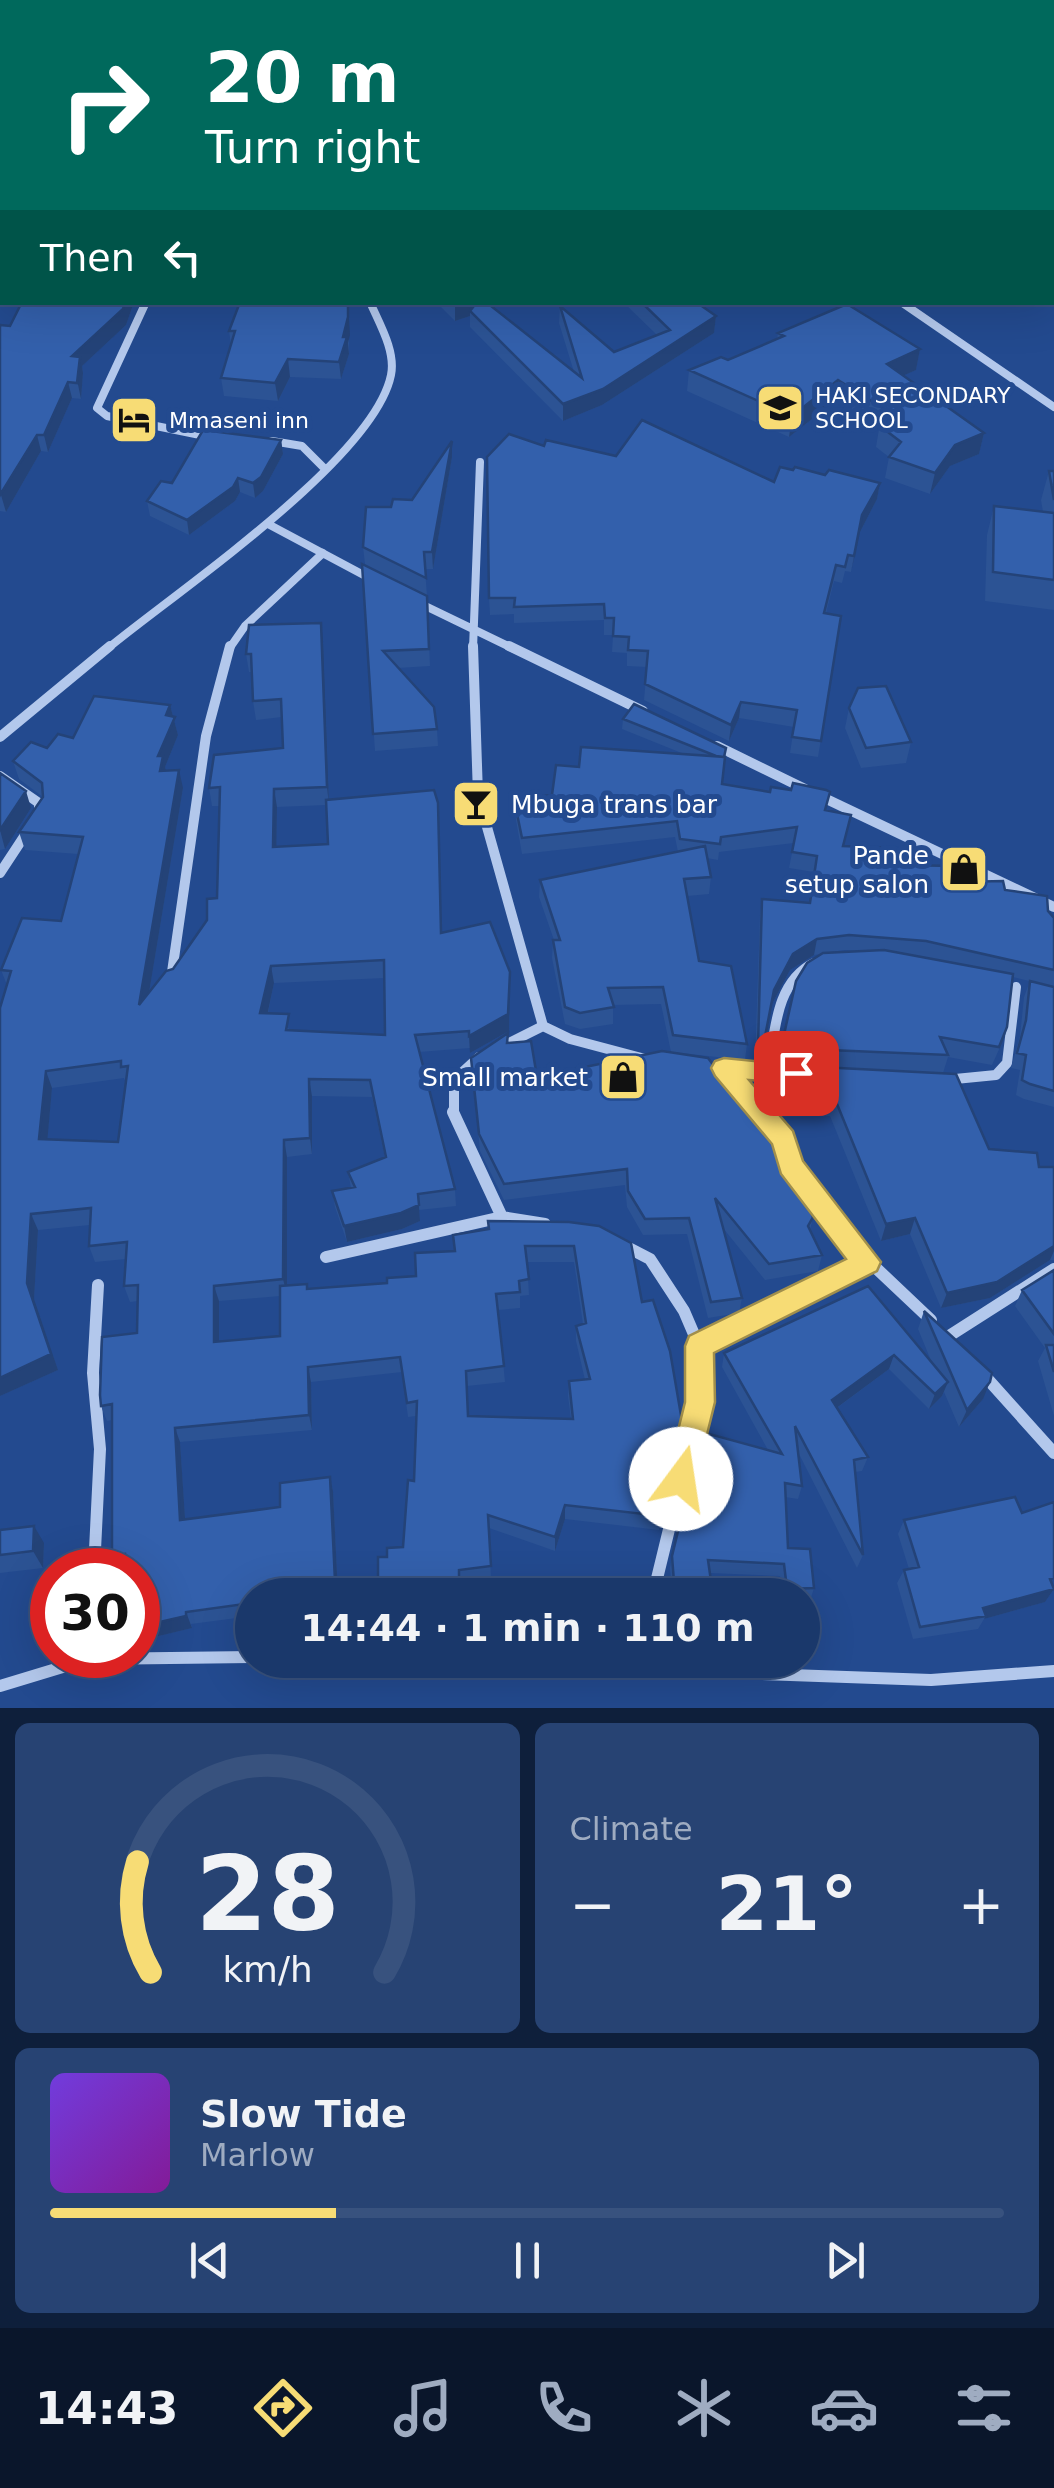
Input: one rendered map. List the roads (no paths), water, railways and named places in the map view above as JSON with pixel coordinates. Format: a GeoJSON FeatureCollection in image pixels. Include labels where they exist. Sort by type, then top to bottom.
{"type":"FeatureCollection","features":[{"type":"Feature","properties":{"kind":"street"},"geometry":{"type":"LineString","coordinates":[[145,305],[98,408],[107,416],[214,438]]}},
{"type":"Feature","properties":{"kind":"street"},"geometry":{"type":"LineString","coordinates":[[0,738],[176,593],[268,524],[371,416],[391,376],[386,343],[371,305]]}},
{"type":"Feature","properties":{"kind":"street"},"geometry":{"type":"LineString","coordinates":[[905,305],[1054,407]]}},
{"type":"Feature","properties":{"kind":"street"},"geometry":{"type":"LineString","coordinates":[[267,441],[296,441],[310,448],[324,468]]}},
{"type":"Feature","properties":{"kind":"street"},"geometry":{"type":"LineString","coordinates":[[480,462],[472,628],[478,794],[543,1026],[570,1039],[666,1064]]}},
{"type":"Feature","properties":{"kind":"street"},"geometry":{"type":"LineString","coordinates":[[268,524],[377,582]]}},
{"type":"Feature","properties":{"kind":"street"},"geometry":{"type":"LineString","coordinates":[[171,980],[206,736],[230,647],[244,626],[322,553]]}},
{"type":"Feature","properties":{"kind":"street"},"geometry":{"type":"LineString","coordinates":[[408,597],[656,717]]}},
{"type":"Feature","properties":{"kind":"street"},"geometry":{"type":"LineString","coordinates":[[707,742],[1054,906]]}},
{"type":"Feature","properties":{"kind":"street"},"geometry":{"type":"LineString","coordinates":[[0,776],[39,803],[41,811],[0,873]]}},
{"type":"Feature","properties":{"kind":"street"},"geometry":{"type":"LineString","coordinates":[[768,1071],[787,986],[807,964],[821,961]]}},
{"type":"Feature","properties":{"kind":"street"},"geometry":{"type":"LineString","coordinates":[[998,983],[1035,991]]}},
{"type":"Feature","properties":{"kind":"street"},"geometry":{"type":"LineString","coordinates":[[929,1080],[962,1081],[996,1075],[1007,1064],[1016,988]]}},
{"type":"Feature","properties":{"kind":"street"},"geometry":{"type":"LineString","coordinates":[[502,1217],[451,1108],[454,1080],[475,1059],[543,1026]]}},
{"type":"Feature","properties":{"kind":"street"},"geometry":{"type":"LineString","coordinates":[[685,1066],[805,1074]]}},
{"type":"Feature","properties":{"kind":"street"},"geometry":{"type":"LineString","coordinates":[[724,1068],[783,1139],[791,1166],[839,1233],[962,1351]]}},
{"type":"Feature","properties":{"kind":"street"},"geometry":{"type":"LineString","coordinates":[[326,1257],[502,1217],[555,1225]]}},
{"type":"Feature","properties":{"kind":"street"},"geometry":{"type":"LineString","coordinates":[[617,1242],[650,1259],[684,1311],[699,1346],[700,1402],[656,1578]]}},
{"type":"Feature","properties":{"kind":"street"},"geometry":{"type":"LineString","coordinates":[[699,1346],[867,1262]]}},
{"type":"Feature","properties":{"kind":"street"},"geometry":{"type":"LineString","coordinates":[[949,1336],[1054,1269]]}},
{"type":"Feature","properties":{"kind":"street"},"geometry":{"type":"LineString","coordinates":[[95,1548],[100,1449],[93,1372],[98,1285]]}},
{"type":"Feature","properties":{"kind":"street"},"geometry":{"type":"LineString","coordinates":[[975,1365],[1054,1453]]}},
{"type":"Feature","properties":{"kind":"street"},"geometry":{"type":"LineString","coordinates":[[160,1657],[235,1658]]}},
{"type":"Feature","properties":{"kind":"street"},"geometry":{"type":"LineString","coordinates":[[820,1675],[931,1680],[1054,1671]]}},
{"type":"Feature","properties":{"kind":"street"},"geometry":{"type":"LineString","coordinates":[[0,1686],[30,1676]]}},
{"type":"Feature","properties":{"kind":"place","name":"HAKI SECONDARY SCHOOL"},"geometry":{"type":"Point","coordinates":[780,408]}},
{"type":"Feature","properties":{"kind":"place","name":"Mmaseni inn"},"geometry":{"type":"Point","coordinates":[134,420]}},
{"type":"Feature","properties":{"kind":"place","name":"Mbuga trans bar"},"geometry":{"type":"Point","coordinates":[476,804]}},
{"type":"Feature","properties":{"kind":"place","name":"Pande setup salon"},"geometry":{"type":"Point","coordinates":[964,869]}},
{"type":"Feature","properties":{"kind":"place","name":"Small market"},"geometry":{"type":"Point","coordinates":[623,1077]}}]}
